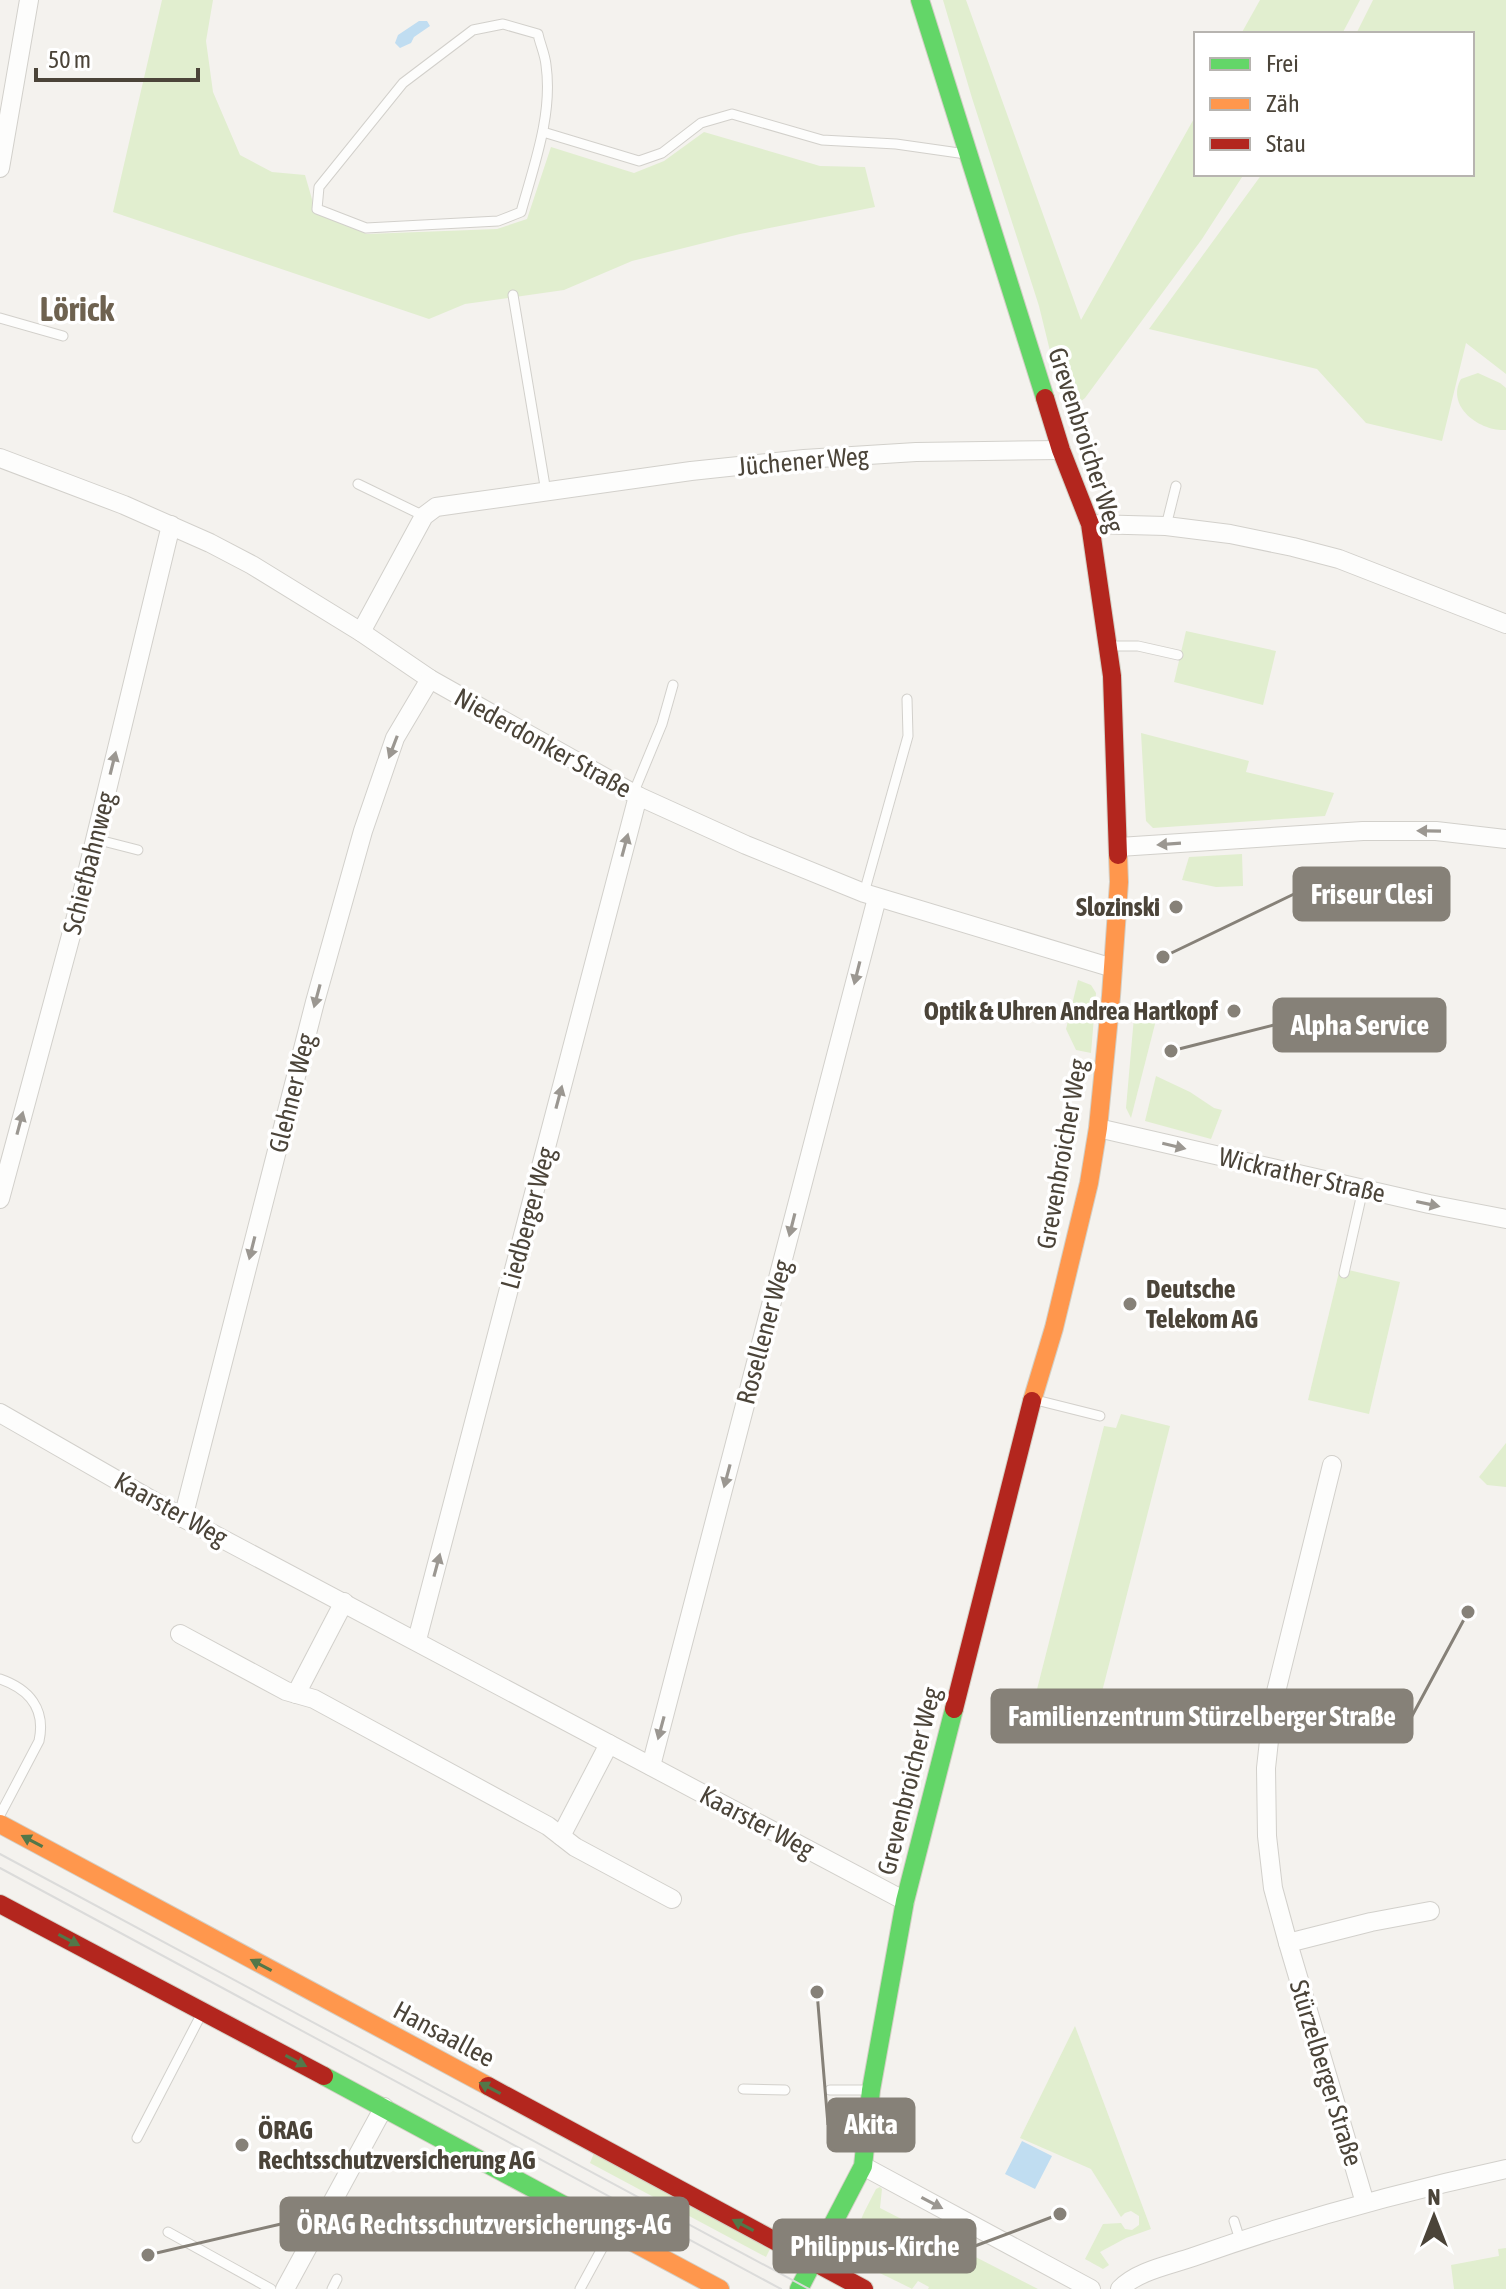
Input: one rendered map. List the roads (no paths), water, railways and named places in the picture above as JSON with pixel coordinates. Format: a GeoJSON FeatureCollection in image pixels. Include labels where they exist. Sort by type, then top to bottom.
{"type":"FeatureCollection","features":[{"type":"Feature","properties":{"kind":"street"},"geometry":{"type":"LineString","coordinates":[[0,168],[29,0]]}},
{"type":"Feature","properties":{"kind":"street","name":"Grevenbroicher Weg"},"geometry":{"type":"LineString","coordinates":[[799,2289],[863,2166],[871,2090],[905,1901],[1089,1183],[1098,1128],[1113,968],[1119,847],[1109,646],[1090,524],[1061,450],[920,0]]}},
{"type":"Feature","properties":{"kind":"street","name":"Jüchener Weg"},"geometry":{"type":"LineString","coordinates":[[424,516],[436,507],[691,471],[804,459],[916,452],[1061,450]]}},
{"type":"Feature","properties":{"kind":"street","name":"Niederdonker Straße"},"geometry":{"type":"LineString","coordinates":[[0,458],[171,525],[252,565],[430,679],[636,795],[746,845],[870,895],[1113,968]]}},
{"type":"Feature","properties":{"kind":"street"},"geometry":{"type":"LineString","coordinates":[[361,632],[424,516]]}},
{"type":"Feature","properties":{"kind":"street"},"geometry":{"type":"LineString","coordinates":[[1090,524],[1166,526],[1230,534],[1293,547],[1339,559],[1506,624]]}},
{"type":"Feature","properties":{"kind":"street","name":"Schiefbahnweg"},"geometry":{"type":"LineString","coordinates":[[0,1199],[95,839],[171,525]]}},
{"type":"Feature","properties":{"kind":"street","name":"Glehner Weg"},"geometry":{"type":"LineString","coordinates":[[183,1518],[311,1017],[363,831],[395,738],[430,679]]}},
{"type":"Feature","properties":{"kind":"street","name":"Liedberger Weg"},"geometry":{"type":"LineString","coordinates":[[417,1640],[636,795]]}},
{"type":"Feature","properties":{"kind":"street"},"geometry":{"type":"LineString","coordinates":[[1119,847],[1363,831],[1436,831],[1506,839]]}},
{"type":"Feature","properties":{"kind":"street","name":"Rosellener Weg"},"geometry":{"type":"LineString","coordinates":[[651,1766],[870,895]]}},
{"type":"Feature","properties":{"kind":"street","name":"Wickrather Straße"},"geometry":{"type":"LineString","coordinates":[[1098,1128],[1506,1219]]}},
{"type":"Feature","properties":{"kind":"street","name":"Kaarster Weg"},"geometry":{"type":"LineString","coordinates":[[0,1413],[183,1518],[905,1901]]}},
{"type":"Feature","properties":{"kind":"street","name":"Stürzelberger Straße"},"geometry":{"type":"LineString","coordinates":[[1332,1465],[1273,1704],[1266,1768],[1267,1836],[1273,1888],[1365,2203]]}},
{"type":"Feature","properties":{"kind":"street"},"geometry":{"type":"LineString","coordinates":[[296,1694],[344,1602]]}},
{"type":"Feature","properties":{"kind":"street"},"geometry":{"type":"LineString","coordinates":[[180,1634],[286,1691],[314,1699],[548,1826],[575,1847],[672,1899]]}},
{"type":"Feature","properties":{"kind":"street"},"geometry":{"type":"LineString","coordinates":[[561,1836],[609,1744]]}},
{"type":"Feature","properties":{"kind":"street","name":"Hansaallee"},"geometry":{"type":"LineString","coordinates":[[0,1824],[864,2289]]}},
{"type":"Feature","properties":{"kind":"street"},"geometry":{"type":"LineString","coordinates":[[0,1904],[720,2289]]}},
{"type":"Feature","properties":{"kind":"street","name":"Stürzelberger Straße"},"geometry":{"type":"LineString","coordinates":[[1288,1943],[1430,1911]]}},
{"type":"Feature","properties":{"kind":"street"},"geometry":{"type":"LineString","coordinates":[[283,2288],[384,2107]]}},
{"type":"Feature","properties":{"kind":"street"},"geometry":{"type":"LineString","coordinates":[[863,2166],[1091,2289]]}},
{"type":"Feature","properties":{"kind":"street"},"geometry":{"type":"LineString","coordinates":[[1120,2289],[1140,2276],[1240,2240],[1365,2203],[1506,2169]]}},
{"type":"Feature","properties":{"kind":"lane"},"geometry":{"type":"LineString","coordinates":[[503,24],[538,34],[546,64],[543,132],[521,212],[498,221],[366,228],[317,209],[319,187],[403,83],[473,30],[503,24]]}},
{"type":"Feature","properties":{"kind":"lane"},"geometry":{"type":"LineString","coordinates":[[543,132],[639,161],[662,153],[701,123],[732,114],[822,140],[896,144],[970,155]]}},
{"type":"Feature","properties":{"kind":"lane"},"geometry":{"type":"LineString","coordinates":[[513,295],[546,492]]}},
{"type":"Feature","properties":{"kind":"lane"},"geometry":{"type":"LineString","coordinates":[[0,318],[63,336]]}},
{"type":"Feature","properties":{"kind":"lane"},"geometry":{"type":"LineString","coordinates":[[358,484],[424,516]]}},
{"type":"Feature","properties":{"kind":"lane"},"geometry":{"type":"LineString","coordinates":[[1166,526],[1176,486]]}},
{"type":"Feature","properties":{"kind":"lane"},"geometry":{"type":"LineString","coordinates":[[1109,646],[1138,646],[1178,655]]}},
{"type":"Feature","properties":{"kind":"lane"},"geometry":{"type":"LineString","coordinates":[[636,795],[673,685]]}},
{"type":"Feature","properties":{"kind":"lane"},"geometry":{"type":"LineString","coordinates":[[870,895],[908,736],[907,699]]}},
{"type":"Feature","properties":{"kind":"lane"},"geometry":{"type":"LineString","coordinates":[[95,839],[138,850]]}},
{"type":"Feature","properties":{"kind":"lane"},"geometry":{"type":"LineString","coordinates":[[1344,1273],[1363,1189]]}},
{"type":"Feature","properties":{"kind":"lane"},"geometry":{"type":"LineString","coordinates":[[1033,1400],[1100,1416]]}},
{"type":"Feature","properties":{"kind":"lane"},"geometry":{"type":"LineString","coordinates":[[0,1679],[25,1691],[32,1699],[41,1716],[41,1730],[39,1741],[0,1815]]}},
{"type":"Feature","properties":{"kind":"lane"},"geometry":{"type":"LineString","coordinates":[[137,2138],[203,2011]]}},
{"type":"Feature","properties":{"kind":"lane"},"geometry":{"type":"LineString","coordinates":[[743,2089],[785,2090]]}},
{"type":"Feature","properties":{"kind":"lane"},"geometry":{"type":"LineString","coordinates":[[830,2090],[871,2090]]}},
{"type":"Feature","properties":{"kind":"lane"},"geometry":{"type":"LineString","coordinates":[[1234,2221],[1240,2240]]}},
{"type":"Feature","properties":{"kind":"lane"},"geometry":{"type":"LineString","coordinates":[[580,2289],[612,2230]]}},
{"type":"Feature","properties":{"kind":"lane"},"geometry":{"type":"LineString","coordinates":[[168,2232],[283,2288]]}},
{"type":"Feature","properties":{"kind":"lane"},"geometry":{"type":"LineString","coordinates":[[332,2289],[337,2279]]}},
{"type":"Feature","properties":{"kind":"water"},"geometry":{"type":"Polygon","coordinates":[[[419,21],[427,21],[430,26],[414,37],[411,43],[400,48],[395,43],[398,35],[419,21]]]}},
{"type":"Feature","properties":{"kind":"water"},"geometry":{"type":"Polygon","coordinates":[[[1022,2141],[1052,2156],[1035,2189],[1005,2174],[1022,2141]]]}},
{"type":"Feature","properties":{"kind":"tram line"},"geometry":{"type":"LineString","coordinates":[[0,1854],[809,2289]]}},
{"type":"Feature","properties":{"kind":"tram line"},"geometry":{"type":"LineString","coordinates":[[0,1868],[781,2289]]}},
{"type":"Feature","properties":{"kind":"place","name":"Slozinski"},"geometry":{"type":"Point","coordinates":[1176,907]}},
{"type":"Feature","properties":{"kind":"place","name":"Friseur Clesi"},"geometry":{"type":"Point","coordinates":[1163,957]}},
{"type":"Feature","properties":{"kind":"place","name":"Optik & Uhren Andrea Hartkopf"},"geometry":{"type":"Point","coordinates":[1234,1011]}},
{"type":"Feature","properties":{"kind":"place","name":"Alpha Service"},"geometry":{"type":"Point","coordinates":[1171,1051]}},
{"type":"Feature","properties":{"kind":"place","name":"Deutsche Telekom AG"},"geometry":{"type":"Point","coordinates":[1130,1304]}},
{"type":"Feature","properties":{"kind":"place","name":"Familienzentrum Stürzelberger Straße"},"geometry":{"type":"Point","coordinates":[1468,1612]}},
{"type":"Feature","properties":{"kind":"place","name":"Akita"},"geometry":{"type":"Point","coordinates":[817,1992]}},
{"type":"Feature","properties":{"kind":"place","name":"ÖRAG Rechtsschutzversicherung AG"},"geometry":{"type":"Point","coordinates":[242,2145]}},
{"type":"Feature","properties":{"kind":"place","name":"Philippus-Kirche"},"geometry":{"type":"Point","coordinates":[1060,2214]}},
{"type":"Feature","properties":{"kind":"place","name":"ÖRAG Rechtsschutzversicherungs-AG"},"geometry":{"type":"Point","coordinates":[148,2255]}},
{"type":"Feature","properties":{"kind":"district","name":"Lörick"},"geometry":{"type":"Point","coordinates":[77,308]}}]}
